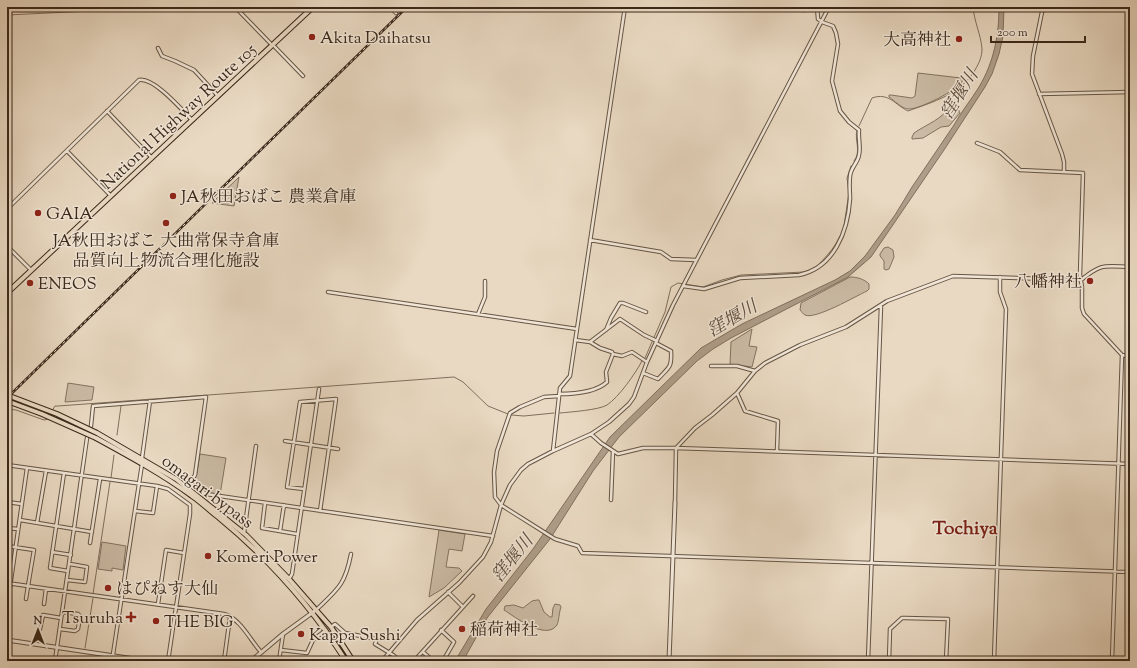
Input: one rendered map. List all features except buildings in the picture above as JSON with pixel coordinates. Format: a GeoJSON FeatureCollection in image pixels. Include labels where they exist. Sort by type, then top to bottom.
{"type":"FeatureCollection","features":[{"type":"Feature","properties":{"kind":"highway","name":"National Highway Route 105"},"geometry":{"type":"LineString","coordinates":[[7,293],[313,7]]}},
{"type":"Feature","properties":{"kind":"highway","name":"omagari bypass"},"geometry":{"type":"LineString","coordinates":[[7,395],[56,414],[97,433],[142,458],[186,489],[244,534],[289,579],[314,611],[346,661]]}},
{"type":"Feature","properties":{"kind":"highway","name":"omagari bypass"},"geometry":{"type":"LineString","coordinates":[[7,401],[42,414],[96,438],[186,489],[243,538],[331,627],[353,661]]}},
{"type":"Feature","properties":{"kind":"street"},"geometry":{"type":"LineString","coordinates":[[235,7],[303,76]]}},
{"type":"Feature","properties":{"kind":"street"},"geometry":{"type":"LineString","coordinates":[[390,7],[396,14]]}},
{"type":"Feature","properties":{"kind":"street"},"geometry":{"type":"LineString","coordinates":[[553,451],[560,388],[570,376],[625,7]]}},
{"type":"Feature","properties":{"kind":"street"},"geometry":{"type":"LineString","coordinates":[[684,284],[704,289],[740,278],[807,274],[823,264],[840,242],[848,215],[850,173],[859,158],[859,130],[849,122],[840,111],[832,80],[838,50],[836,33],[833,26],[818,19],[817,8],[803,10],[797,7]]}},
{"type":"Feature","properties":{"kind":"street"},"geometry":{"type":"LineString","coordinates":[[382,661],[417,620],[459,583],[483,557],[493,536],[501,505],[510,485],[521,470],[528,464],[553,451],[591,434],[609,422],[629,404],[634,397],[647,362],[672,305],[829,7]]}},
{"type":"Feature","properties":{"kind":"street"},"geometry":{"type":"LineString","coordinates":[[1044,7],[1032,66],[1032,74],[1062,154],[1064,172]]}},
{"type":"Feature","properties":{"kind":"street"},"geometry":{"type":"LineString","coordinates":[[158,48],[162,56],[194,70],[218,96]]}},
{"type":"Feature","properties":{"kind":"street"},"geometry":{"type":"LineString","coordinates":[[7,209],[139,80],[161,89],[192,120]]}},
{"type":"Feature","properties":{"kind":"street"},"geometry":{"type":"LineString","coordinates":[[1039,94],[1130,92]]}},
{"type":"Feature","properties":{"kind":"street"},"geometry":{"type":"LineString","coordinates":[[107,111],[152,158]]}},
{"type":"Feature","properties":{"kind":"street"},"geometry":{"type":"LineString","coordinates":[[977,143],[1000,152],[1020,170],[1083,173],[1080,226],[1082,308],[1084,314],[1122,355],[1130,357]]}},
{"type":"Feature","properties":{"kind":"street"},"geometry":{"type":"LineString","coordinates":[[67,151],[112,196]]}},
{"type":"Feature","properties":{"kind":"street"},"geometry":{"type":"LineString","coordinates":[[590,240],[661,252],[671,258],[696,260]]}},
{"type":"Feature","properties":{"kind":"street"},"geometry":{"type":"LineString","coordinates":[[7,246],[32,270]]}},
{"type":"Feature","properties":{"kind":"street"},"geometry":{"type":"LineString","coordinates":[[669,661],[676,448],[695,428],[737,393],[755,371],[780,354],[846,327],[886,301],[953,276],[1081,280],[1095,269],[1102,266],[1130,267]]}},
{"type":"Feature","properties":{"kind":"street"},"geometry":{"type":"LineString","coordinates":[[994,661],[1006,309],[1000,292],[1000,277]]}},
{"type":"Feature","properties":{"kind":"street"},"geometry":{"type":"LineString","coordinates":[[478,314],[485,297],[485,282]]}},
{"type":"Feature","properties":{"kind":"street"},"geometry":{"type":"LineString","coordinates":[[328,292],[577,329]]}},
{"type":"Feature","properties":{"kind":"street"},"geometry":{"type":"LineString","coordinates":[[605,330],[620,303],[623,302],[646,312]]}},
{"type":"Feature","properties":{"kind":"street"},"geometry":{"type":"LineString","coordinates":[[868,661],[881,305]]}},
{"type":"Feature","properties":{"kind":"street"},"geometry":{"type":"LineString","coordinates":[[590,342],[605,330],[622,320],[671,351],[670,367],[658,379],[643,374]]}},
{"type":"Feature","properties":{"kind":"street"},"geometry":{"type":"LineString","coordinates":[[575,340],[590,342],[600,348],[612,352],[613,354],[622,356],[632,352],[647,362]]}},
{"type":"Feature","properties":{"kind":"street"},"geometry":{"type":"LineString","coordinates":[[613,354],[606,372],[607,382],[603,386],[576,394],[544,397],[520,407],[509,415],[498,451],[494,472],[495,497],[501,505],[555,539],[578,546],[582,553],[1130,572]]}},
{"type":"Feature","properties":{"kind":"street"},"geometry":{"type":"LineString","coordinates":[[1112,661],[1122,355]]}},
{"type":"Feature","properties":{"kind":"street"},"geometry":{"type":"LineString","coordinates":[[711,366],[737,366],[755,371]]}},
{"type":"Feature","properties":{"kind":"street"},"geometry":{"type":"LineString","coordinates":[[289,579],[292,574],[319,389]]}},
{"type":"Feature","properties":{"kind":"street"},"geometry":{"type":"LineString","coordinates":[[737,393],[744,411],[778,421],[777,451]]}},
{"type":"Feature","properties":{"kind":"street"},"geometry":{"type":"LineString","coordinates":[[91,426],[92,406],[206,397],[195,475],[180,497]]}},
{"type":"Feature","properties":{"kind":"street"},"geometry":{"type":"LineString","coordinates":[[304,489],[287,487],[300,402],[336,399],[320,511]]}},
{"type":"Feature","properties":{"kind":"street"},"geometry":{"type":"LineString","coordinates":[[142,458],[150,401]]}},
{"type":"Feature","properties":{"kind":"street"},"geometry":{"type":"LineString","coordinates":[[591,434],[601,443],[618,454],[643,448],[676,448],[1130,464]]}},
{"type":"Feature","properties":{"kind":"street"},"geometry":{"type":"LineString","coordinates":[[54,661],[71,555],[87,438]]}},
{"type":"Feature","properties":{"kind":"street"},"geometry":{"type":"LineString","coordinates":[[285,441],[338,449]]}},
{"type":"Feature","properties":{"kind":"street"},"geometry":{"type":"LineString","coordinates":[[244,534],[256,446]]}},
{"type":"Feature","properties":{"kind":"street"},"geometry":{"type":"LineString","coordinates":[[611,500],[613,451]]}},
{"type":"Feature","properties":{"kind":"street"},"geometry":{"type":"LineString","coordinates":[[112,661],[142,464]]}},
{"type":"Feature","properties":{"kind":"street"},"geometry":{"type":"LineString","coordinates":[[7,465],[157,486],[168,489],[190,505],[168,661]]}},
{"type":"Feature","properties":{"kind":"street"},"geometry":{"type":"LineString","coordinates":[[7,608],[9,583],[16,547],[27,468]]}},
{"type":"Feature","properties":{"kind":"street"},"geometry":{"type":"LineString","coordinates":[[37,524],[46,470]]}},
{"type":"Feature","properties":{"kind":"street"},"geometry":{"type":"LineString","coordinates":[[64,473],[50,568],[68,571]]}},
{"type":"Feature","properties":{"kind":"street"},"geometry":{"type":"LineString","coordinates":[[90,543],[100,479]]}},
{"type":"Feature","properties":{"kind":"street"},"geometry":{"type":"LineString","coordinates":[[190,482],[206,494],[493,536]]}},
{"type":"Feature","properties":{"kind":"street"},"geometry":{"type":"LineString","coordinates":[[135,511],[153,513],[157,486]]}},
{"type":"Feature","properties":{"kind":"street"},"geometry":{"type":"LineString","coordinates":[[7,502],[22,504]]}},
{"type":"Feature","properties":{"kind":"street"},"geometry":{"type":"LineString","coordinates":[[265,503],[262,528],[297,534]]}},
{"type":"Feature","properties":{"kind":"street"},"geometry":{"type":"LineString","coordinates":[[280,531],[284,505]]}},
{"type":"Feature","properties":{"kind":"street"},"geometry":{"type":"LineString","coordinates":[[20,520],[92,532]]}},
{"type":"Feature","properties":{"kind":"street"},"geometry":{"type":"LineString","coordinates":[[7,528],[18,529]]}},
{"type":"Feature","properties":{"kind":"street"},"geometry":{"type":"LineString","coordinates":[[7,546],[34,550],[26,599]]}},
{"type":"Feature","properties":{"kind":"street"},"geometry":{"type":"LineString","coordinates":[[158,604],[166,550],[184,553]]}},
{"type":"Feature","properties":{"kind":"street"},"geometry":{"type":"LineString","coordinates":[[52,552],[71,555]]}},
{"type":"Feature","properties":{"kind":"street"},"geometry":{"type":"LineString","coordinates":[[251,661],[283,634],[314,611],[343,583],[349,567],[351,554]]}},
{"type":"Feature","properties":{"kind":"street"},"geometry":{"type":"LineString","coordinates":[[67,580],[85,582],[87,567],[69,564]]}},
{"type":"Feature","properties":{"kind":"street"},"geometry":{"type":"LineString","coordinates":[[9,583],[158,604],[230,616],[236,621],[261,652]]}},
{"type":"Feature","properties":{"kind":"street"},"geometry":{"type":"LineString","coordinates":[[44,604],[46,589]]}},
{"type":"Feature","properties":{"kind":"street"},"geometry":{"type":"LineString","coordinates":[[448,592],[463,607]]}},
{"type":"Feature","properties":{"kind":"street"},"geometry":{"type":"LineString","coordinates":[[414,661],[473,596]]}},
{"type":"Feature","properties":{"kind":"street"},"geometry":{"type":"LineString","coordinates":[[60,628],[75,631],[78,629],[80,616],[78,614],[62,612]]}},
{"type":"Feature","properties":{"kind":"street"},"geometry":{"type":"LineString","coordinates":[[40,629],[43,615],[61,618]]}},
{"type":"Feature","properties":{"kind":"street"},"geometry":{"type":"LineString","coordinates":[[224,661],[230,616]]}},
{"type":"Feature","properties":{"kind":"street"},"geometry":{"type":"LineString","coordinates":[[889,661],[890,629],[902,618],[905,618],[948,619],[946,661]]}},
{"type":"Feature","properties":{"kind":"street"},"geometry":{"type":"LineString","coordinates":[[331,627],[335,624],[345,633],[377,639],[375,644],[389,652],[400,661]]}},
{"type":"Feature","properties":{"kind":"street"},"geometry":{"type":"LineString","coordinates":[[281,650],[307,653],[313,640],[326,630]]}},
{"type":"Feature","properties":{"kind":"street"},"geometry":{"type":"LineString","coordinates":[[441,630],[454,642],[443,661]]}},
{"type":"Feature","properties":{"kind":"street"},"geometry":{"type":"LineString","coordinates":[[279,661],[283,634]]}},
{"type":"Feature","properties":{"kind":"street"},"geometry":{"type":"LineString","coordinates":[[7,640],[148,661]]}},
{"type":"Feature","properties":{"kind":"street"},"geometry":{"type":"LineString","coordinates":[[422,652],[433,661]]}},
{"type":"Feature","properties":{"kind":"shaded area"},"geometry":{"type":"Polygon","coordinates":[[[999,7],[1004,7],[1003,36],[992,74],[944,150],[871,257],[848,277],[731,338],[697,361],[619,437],[593,471],[550,539],[487,618],[463,661],[455,661],[486,609],[533,549],[610,437],[701,348],[742,324],[835,280],[850,271],[865,256],[895,215],[984,78],[995,48],[999,7]]]}},
{"type":"Feature","properties":{"kind":"shaded area"},"geometry":{"type":"Polygon","coordinates":[[[918,73],[961,78],[963,80],[954,89],[946,94],[929,103],[913,108],[908,109],[903,107],[889,97],[889,95],[912,98],[915,96],[918,73]]]}},
{"type":"Feature","properties":{"kind":"shaded area"},"geometry":{"type":"Polygon","coordinates":[[[951,105],[955,106],[960,113],[949,126],[941,127],[923,138],[912,139],[914,133],[939,118],[951,105]]]}},
{"type":"Feature","properties":{"kind":"shaded area"},"geometry":{"type":"Polygon","coordinates":[[[239,177],[234,206],[212,203],[239,177]]]}},
{"type":"Feature","properties":{"kind":"shaded area"},"geometry":{"type":"Polygon","coordinates":[[[888,247],[893,250],[894,257],[889,269],[886,270],[884,269],[884,261],[880,254],[884,248],[888,247]]]}},
{"type":"Feature","properties":{"kind":"shaded area"},"geometry":{"type":"Polygon","coordinates":[[[850,277],[865,281],[869,284],[869,289],[836,307],[817,314],[810,316],[805,315],[800,310],[801,303],[850,277]]]}},
{"type":"Feature","properties":{"kind":"shaded area"},"geometry":{"type":"Polygon","coordinates":[[[752,329],[749,346],[757,347],[752,367],[730,364],[731,342],[752,329]]]}},
{"type":"Feature","properties":{"kind":"shaded area"},"geometry":{"type":"Polygon","coordinates":[[[68,383],[94,387],[92,400],[65,402],[68,383]]]}},
{"type":"Feature","properties":{"kind":"shaded area"},"geometry":{"type":"Polygon","coordinates":[[[200,454],[226,458],[220,495],[207,493],[192,483],[197,473],[200,454]]]}},
{"type":"Feature","properties":{"kind":"shaded area"},"geometry":{"type":"Polygon","coordinates":[[[439,530],[465,534],[462,551],[449,549],[446,567],[459,568],[462,571],[444,588],[429,597],[439,530]]]}},
{"type":"Feature","properties":{"kind":"shaded area"},"geometry":{"type":"Polygon","coordinates":[[[102,542],[126,546],[123,570],[112,568],[112,571],[98,569],[102,542]]]}},
{"type":"Feature","properties":{"kind":"shaded area"},"geometry":{"type":"Polygon","coordinates":[[[539,600],[544,612],[550,617],[552,617],[555,604],[560,605],[561,607],[558,623],[552,629],[538,629],[530,626],[504,610],[505,606],[514,605],[523,608],[532,601],[539,600]]]}},
{"type":"Feature","properties":{"kind":"waterway"},"geometry":{"type":"LineString","coordinates":[[116,9],[159,7]]}},
{"type":"Feature","properties":{"kind":"waterway","name":"窪堰川"},"geometry":{"type":"LineString","coordinates":[[859,126],[872,98],[887,98],[908,111],[946,96],[969,78],[978,65],[982,52],[973,7]]}},
{"type":"Feature","properties":{"kind":"waterway"},"geometry":{"type":"LineString","coordinates":[[7,15],[111,10]]}},
{"type":"Feature","properties":{"kind":"waterway"},"geometry":{"type":"LineString","coordinates":[[854,161],[858,150],[856,138],[857,130]]}},
{"type":"Feature","properties":{"kind":"waterway"},"geometry":{"type":"LineString","coordinates":[[844,226],[849,192],[847,178],[851,166]]}},
{"type":"Feature","properties":{"kind":"waterway"},"geometry":{"type":"LineString","coordinates":[[815,268],[826,257],[840,236]]}},
{"type":"Feature","properties":{"kind":"waterway"},"geometry":{"type":"LineString","coordinates":[[645,358],[665,312],[671,287],[678,283],[703,287],[741,275],[804,272],[812,269]]}},
{"type":"Feature","properties":{"kind":"waterway"},"geometry":{"type":"LineString","coordinates":[[560,413],[603,407],[607,405],[617,397],[642,361]]}},
{"type":"Feature","properties":{"kind":"waterway"},"geometry":{"type":"LineString","coordinates":[[52,411],[55,406],[454,377],[463,382],[488,406],[508,414]]}},
{"type":"Feature","properties":{"kind":"waterway"},"geometry":{"type":"LineString","coordinates":[[117,435],[121,406]]}},
{"type":"Feature","properties":{"kind":"waterway"},"geometry":{"type":"LineString","coordinates":[[7,409],[16,410],[44,420],[48,419]]}},
{"type":"Feature","properties":{"kind":"waterway"},"geometry":{"type":"LineString","coordinates":[[511,415],[524,416],[554,413]]}},
{"type":"Feature","properties":{"kind":"waterway"},"geometry":{"type":"LineString","coordinates":[[111,478],[114,455]]}},
{"type":"Feature","properties":{"kind":"waterway"},"geometry":{"type":"LineString","coordinates":[[93,594],[110,482]]}},
{"type":"Feature","properties":{"kind":"waterway"},"geometry":{"type":"LineString","coordinates":[[85,648],[93,598]]}},
{"type":"Feature","properties":{"kind":"waterway"},"geometry":{"type":"LineString","coordinates":[[83,661],[84,657]]}},
{"type":"Feature","properties":{"kind":"railway"},"geometry":{"type":"LineString","coordinates":[[7,398],[407,7]]}},
{"type":"Feature","properties":{"kind":"place","name":"Akita Daihatsu"},"geometry":{"type":"Point","coordinates":[312,37]}},
{"type":"Feature","properties":{"kind":"place","name":"大高神社"},"geometry":{"type":"Point","coordinates":[959,39]}},
{"type":"Feature","properties":{"kind":"place","name":"JA秋田おばこ 農業倉庫"},"geometry":{"type":"Point","coordinates":[173,196]}},
{"type":"Feature","properties":{"kind":"place","name":"GAIA"},"geometry":{"type":"Point","coordinates":[38,213]}},
{"type":"Feature","properties":{"kind":"place","name":"JA秋田おばこ 大曲常保寺倉庫 品質向上物流合理化施設"},"geometry":{"type":"Point","coordinates":[166,223]}},
{"type":"Feature","properties":{"kind":"place","name":"八幡神社"},"geometry":{"type":"Point","coordinates":[1090,281]}},
{"type":"Feature","properties":{"kind":"place","name":"ENEOS"},"geometry":{"type":"Point","coordinates":[30,283]}},
{"type":"Feature","properties":{"kind":"place","name":"Komeri Power"},"geometry":{"type":"Point","coordinates":[208,556]}},
{"type":"Feature","properties":{"kind":"place","name":"はぴねす大仙"},"geometry":{"type":"Point","coordinates":[108,588]}},
{"type":"Feature","properties":{"kind":"place","name":"Tsuruha"},"geometry":{"type":"Point","coordinates":[131,617]}},
{"type":"Feature","properties":{"kind":"place","name":"THE BIG"},"geometry":{"type":"Point","coordinates":[156,621]}},
{"type":"Feature","properties":{"kind":"place","name":"稲荷神社"},"geometry":{"type":"Point","coordinates":[462,629]}},
{"type":"Feature","properties":{"kind":"place","name":"Kappa Sushi"},"geometry":{"type":"Point","coordinates":[301,634]}},
{"type":"Feature","properties":{"kind":"district","name":"Tochiya"},"geometry":{"type":"Point","coordinates":[965,527]}}]}
